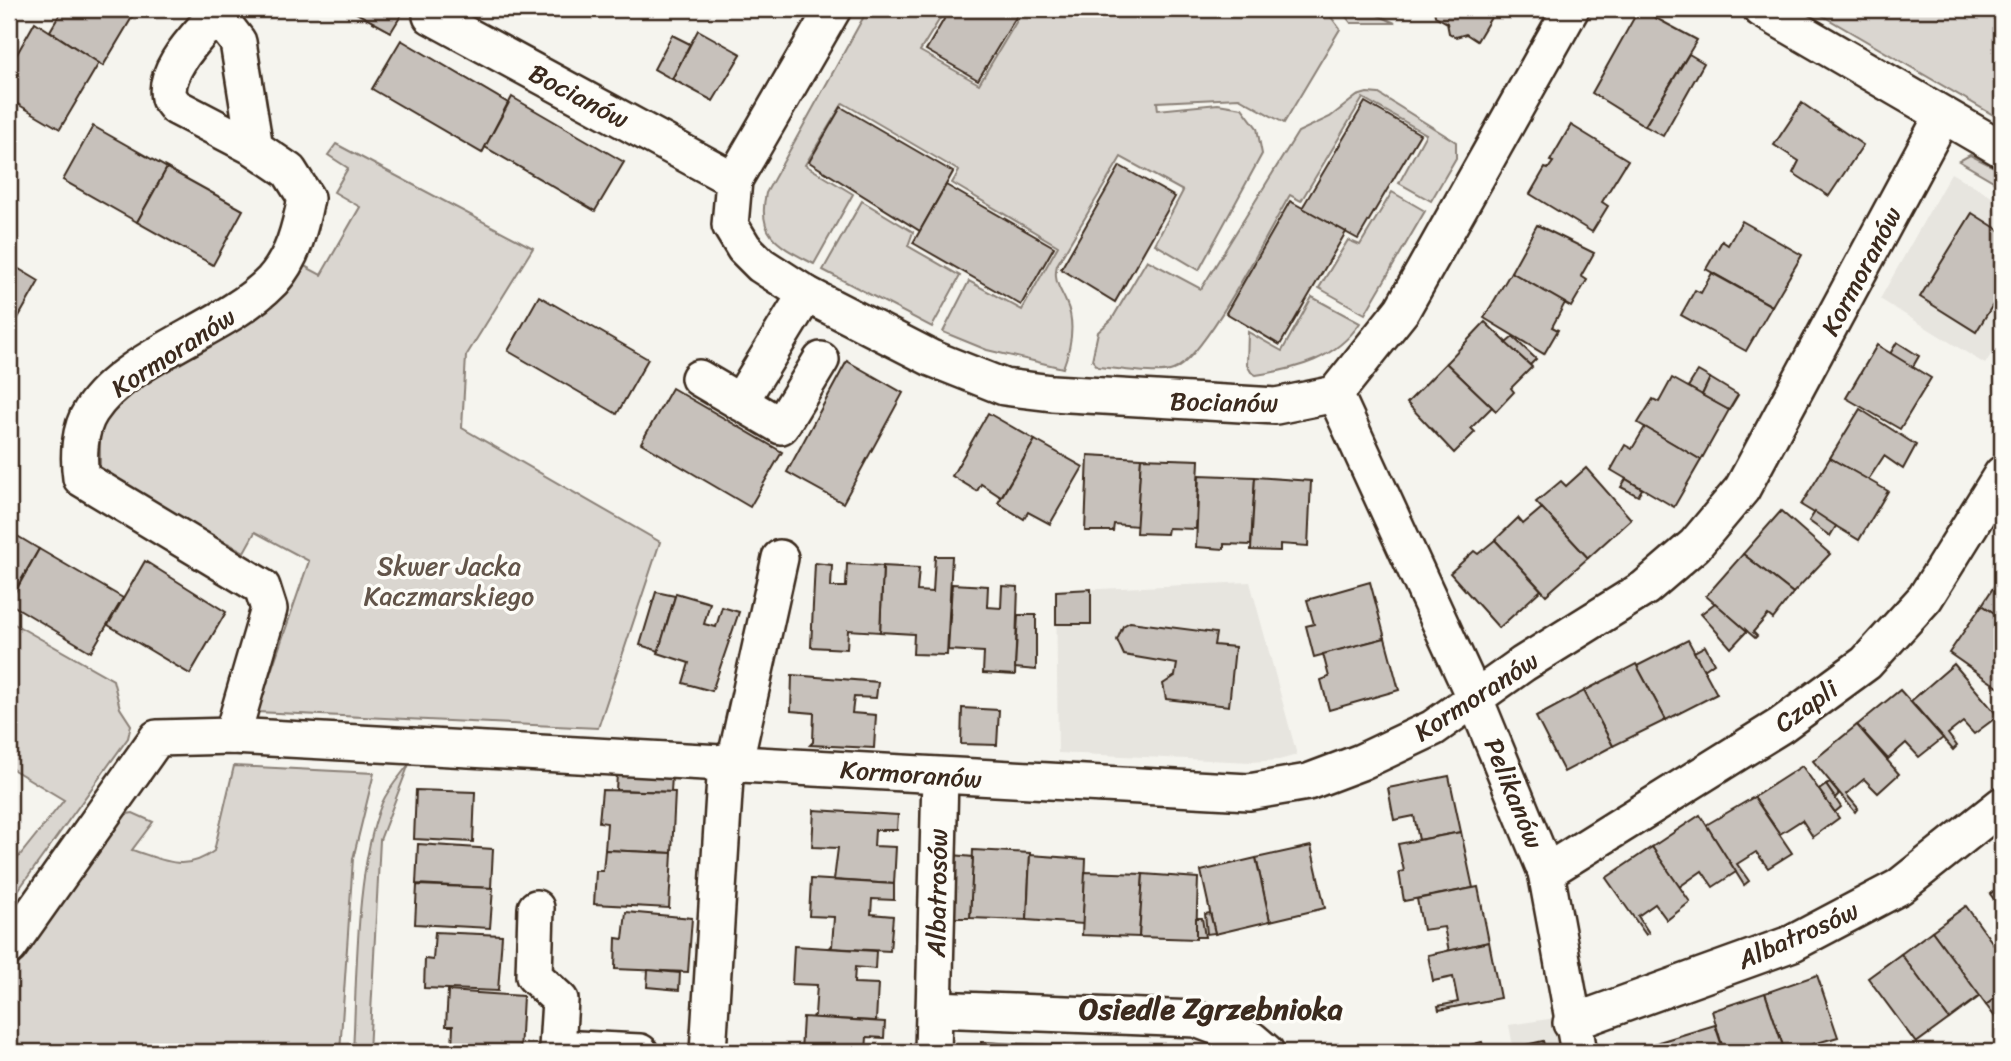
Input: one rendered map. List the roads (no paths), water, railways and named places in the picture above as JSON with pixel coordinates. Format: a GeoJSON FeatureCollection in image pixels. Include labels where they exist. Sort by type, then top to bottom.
{"type":"FeatureCollection","features":[{"type":"Feature","properties":{"kind":"street","name":"Bocianów"},"geometry":{"type":"LineString","coordinates":[[435,9],[431,16],[734,180]]}},
{"type":"Feature","properties":{"kind":"street","name":"Bocianów"},"geometry":{"type":"LineString","coordinates":[[833,9],[734,180],[730,225],[744,248],[761,265],[806,293],[931,358],[1004,387],[1052,393],[1276,406],[1335,394]]}},
{"type":"Feature","properties":{"kind":"street"},"geometry":{"type":"LineString","coordinates":[[1335,394],[1402,310],[1571,9]]}},
{"type":"Feature","properties":{"kind":"street"},"geometry":{"type":"LineString","coordinates":[[1761,9],[2002,149]]}},
{"type":"Feature","properties":{"kind":"street","name":"Kormoranów"},"geometry":{"type":"LineString","coordinates":[[9,947],[157,738],[232,736],[730,761],[940,777],[1250,792],[1308,782],[1361,762],[1433,728],[1523,664],[1645,588],[1695,545],[1721,517],[1742,489],[1799,388],[1944,115]]}},
{"type":"Feature","properties":{"kind":"street","name":"Kormoranów"},"geometry":{"type":"LineString","coordinates":[[232,736],[268,609],[262,587],[81,478],[78,455],[90,412],[116,383],[247,303],[273,279],[297,239],[306,198],[289,171],[256,148]]}},
{"type":"Feature","properties":{"kind":"street"},"geometry":{"type":"LineString","coordinates":[[740,402],[806,293]]}},
{"type":"Feature","properties":{"kind":"street"},"geometry":{"type":"LineString","coordinates":[[699,378],[781,426],[821,360]]}},
{"type":"Feature","properties":{"kind":"street","name":"Pelikanów"},"geometry":{"type":"LineString","coordinates":[[1335,394],[1475,699],[1546,872],[1575,1038]]}},
{"type":"Feature","properties":{"kind":"street","name":"Czapli"},"geometry":{"type":"LineString","coordinates":[[1546,872],[1780,726],[1866,663],[1925,598],[2002,474]]}},
{"type":"Feature","properties":{"kind":"street"},"geometry":{"type":"LineString","coordinates":[[708,1052],[730,761],[780,558]]}},
{"type":"Feature","properties":{"kind":"street","name":"Albatrosów"},"geometry":{"type":"LineString","coordinates":[[933,1052],[940,777]]}},
{"type":"Feature","properties":{"kind":"street","name":"Albatrosów"},"geometry":{"type":"LineString","coordinates":[[1575,1038],[1793,943],[1899,887],[2002,805]]}},
{"type":"Feature","properties":{"kind":"street"},"geometry":{"type":"LineString","coordinates":[[536,908],[534,975],[560,1000],[556,1050],[640,1052]]}},
{"type":"Feature","properties":{"kind":"street"},"geometry":{"type":"LineString","coordinates":[[934,1009],[1196,1019],[1252,1040],[1266,1052]]}},
{"type":"Feature","properties":{"kind":"district","name":"Osiedle Zgrzebnioka"},"geometry":{"type":"Point","coordinates":[1211,1009]}},
{"type":"Feature","properties":{"kind":"park label","name":"Skwer Jacka Kaczmarskiego"},"geometry":{"type":"Point","coordinates":[449,581]}}]}
